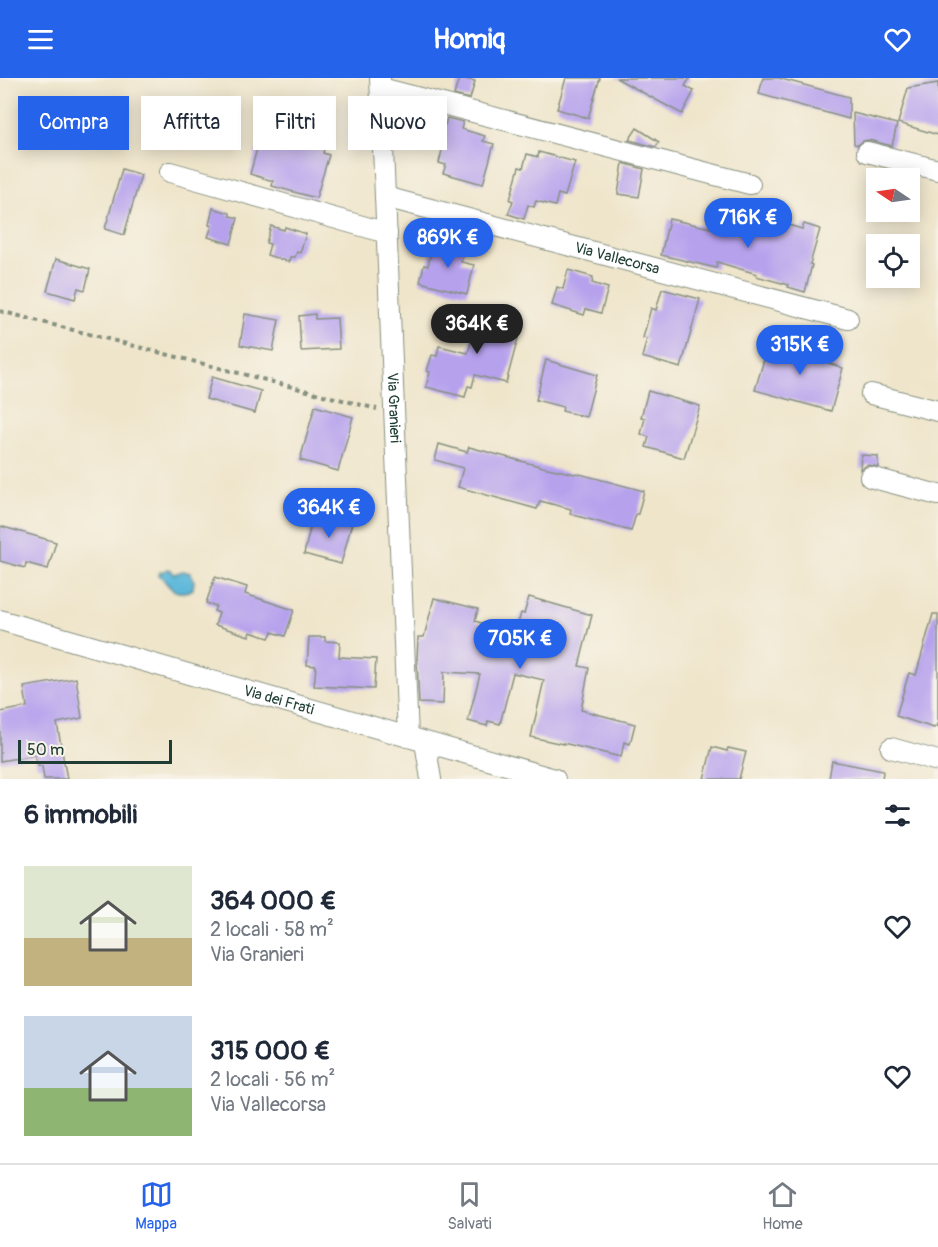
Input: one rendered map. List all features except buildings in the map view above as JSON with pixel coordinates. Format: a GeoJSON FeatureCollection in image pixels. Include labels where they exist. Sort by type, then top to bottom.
{"type":"FeatureCollection","features":[{"type":"Feature","properties":{"kind":"street"},"geometry":{"type":"LineString","coordinates":[[380,83],[750,184]]}},
{"type":"Feature","properties":{"kind":"street","name":"Via Granieri"},"geometry":{"type":"LineString","coordinates":[[380,83],[395,414],[417,740],[431,779]]}},
{"type":"Feature","properties":{"kind":"street"},"geometry":{"type":"LineString","coordinates":[[867,152],[938,170]]}},
{"type":"Feature","properties":{"kind":"street"},"geometry":{"type":"LineString","coordinates":[[170,172],[387,233]]}},
{"type":"Feature","properties":{"kind":"street","name":"Via Vallecorsa"},"geometry":{"type":"LineString","coordinates":[[385,197],[848,319]]}},
{"type":"Feature","properties":{"kind":"street"},"geometry":{"type":"LineString","coordinates":[[872,394],[938,411]]}},
{"type":"Feature","properties":{"kind":"street"},"geometry":{"type":"LineString","coordinates":[[870,477],[938,495]]}},
{"type":"Feature","properties":{"kind":"street","name":"Via dei Frati"},"geometry":{"type":"LineString","coordinates":[[0,620],[555,779]]}},
{"type":"Feature","properties":{"kind":"street"},"geometry":{"type":"LineString","coordinates":[[891,748],[938,761]]}},
{"type":"Feature","properties":{"kind":"path"},"geometry":{"type":"LineString","coordinates":[[0,311],[395,414]]}},
{"type":"Feature","properties":{"kind":"water"},"geometry":{"type":"Polygon","coordinates":[[[168,569],[174,574],[183,571],[190,573],[194,581],[193,589],[178,592],[171,588],[159,575],[160,572],[168,569]]]}}]}
